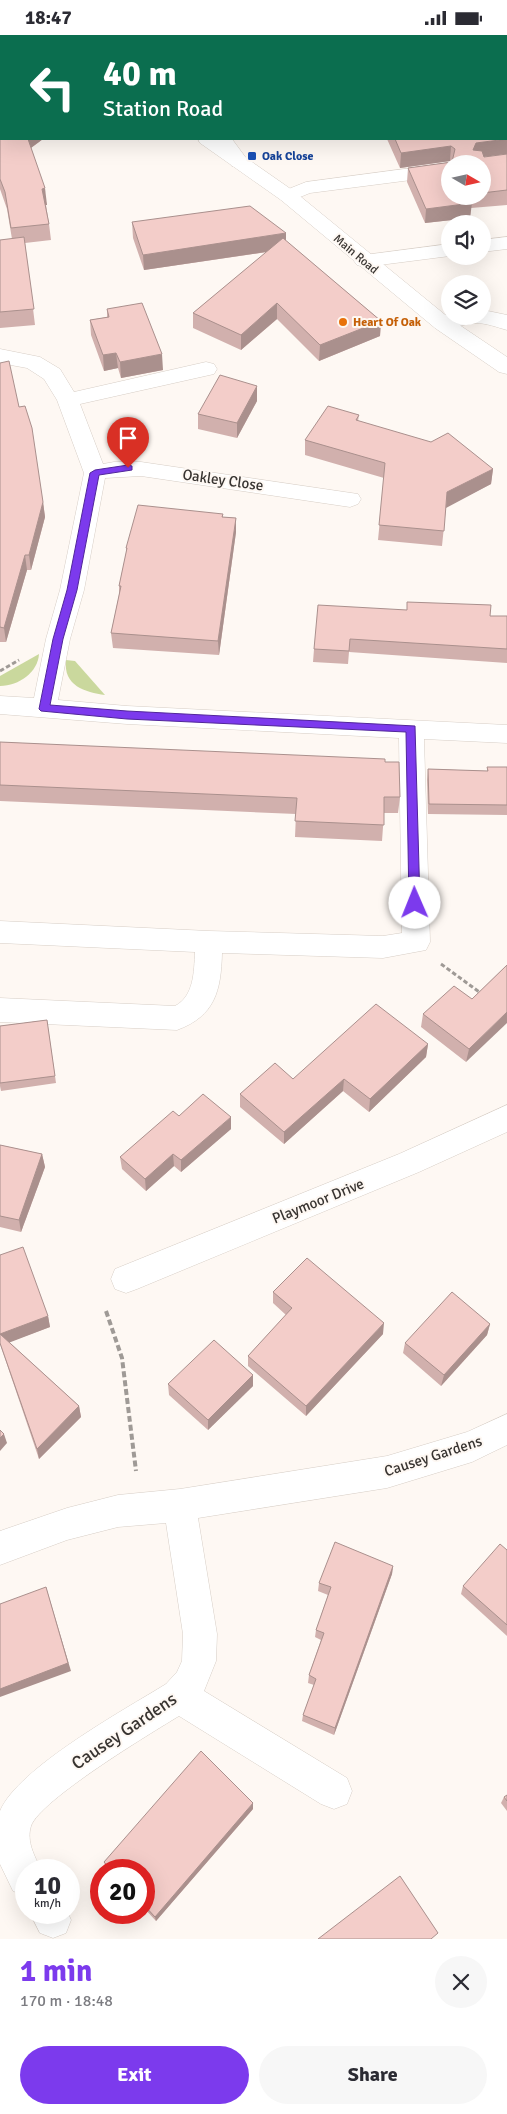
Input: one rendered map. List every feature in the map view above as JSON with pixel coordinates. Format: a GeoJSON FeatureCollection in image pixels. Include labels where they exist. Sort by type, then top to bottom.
{"type":"FeatureCollection","features":[{"type":"Feature","properties":{"kind":"street","name":"Main Road"},"geometry":{"type":"LineString","coordinates":[[208,140],[288,196],[364,261],[441,322]]}},
{"type":"Feature","properties":{"kind":"street"},"geometry":{"type":"LineString","coordinates":[[224,140],[239,162]]}},
{"type":"Feature","properties":{"kind":"street"},"geometry":{"type":"LineString","coordinates":[[288,196],[306,188],[441,170]]}},
{"type":"Feature","properties":{"kind":"street"},"geometry":{"type":"LineString","coordinates":[[491,245],[507,243]]}},
{"type":"Feature","properties":{"kind":"street"},"geometry":{"type":"LineString","coordinates":[[364,261],[441,251]]}},
{"type":"Feature","properties":{"kind":"street"},"geometry":{"type":"LineString","coordinates":[[491,317],[496,317],[507,323]]}},
{"type":"Feature","properties":{"kind":"street","name":"Main Road"},"geometry":{"type":"LineString","coordinates":[[445,325],[507,367]]}},
{"type":"Feature","properties":{"kind":"street"},"geometry":{"type":"LineString","coordinates":[[0,356],[33,362],[44,367],[52,374],[68,400],[95,473],[72,590],[58,639],[44,709]]}},
{"type":"Feature","properties":{"kind":"street"},"geometry":{"type":"LineString","coordinates":[[68,400],[206,369]]}},
{"type":"Feature","properties":{"kind":"street","name":"Oakley Close"},"geometry":{"type":"LineString","coordinates":[[95,473],[114,469],[141,469],[350,499]]}},
{"type":"Feature","properties":{"kind":"street"},"geometry":{"type":"LineString","coordinates":[[0,705],[127,715],[507,734]]}},
{"type":"Feature","properties":{"kind":"street"},"geometry":{"type":"LineString","coordinates":[[0,932],[209,942],[383,947],[416,942],[411,728]]}},
{"type":"Feature","properties":{"kind":"street"},"geometry":{"type":"LineString","coordinates":[[0,1010],[177,1018],[184,1016],[197,1005],[205,985],[209,971],[209,942]]}},
{"type":"Feature","properties":{"kind":"street","name":"Playmoor Drive"},"geometry":{"type":"LineString","coordinates":[[126,1279],[409,1163],[507,1118]]}},
{"type":"Feature","properties":{"kind":"street","name":"Causey Gardens"},"geometry":{"type":"LineString","coordinates":[[0,1548],[67,1524],[118,1511],[180,1505],[387,1472],[472,1445],[507,1429]]}},
{"type":"Feature","properties":{"kind":"street","name":"Causey Gardens"},"geometry":{"type":"LineString","coordinates":[[15,1860],[12,1833],[16,1815],[31,1795],[81,1759],[178,1696],[190,1684],[199,1661],[200,1635],[180,1505]]}},
{"type":"Feature","properties":{"kind":"street"},"geometry":{"type":"LineString","coordinates":[[178,1696],[214,1716],[334,1791]]}},
{"type":"Feature","properties":{"kind":"path"},"geometry":{"type":"LineString","coordinates":[[416,942],[484,995]]}},
{"type":"Feature","properties":{"kind":"path"},"geometry":{"type":"LineString","coordinates":[[126,1279],[98,1288],[122,1358],[142,1509]]}},
{"type":"Feature","properties":{"kind":"green space"},"geometry":{"type":"Polygon","coordinates":[[[39,654],[35,667],[26,677],[14,684],[0,686],[0,676],[39,654]]]}},
{"type":"Feature","properties":{"kind":"green space"},"geometry":{"type":"Polygon","coordinates":[[[66,660],[75,661],[105,695],[90,692],[72,682],[66,669],[66,660]]]}},
{"type":"Feature","properties":{"kind":"building"},"geometry":{"type":"Polygon","coordinates":[[[0,140],[28,140],[45,188],[42,189],[49,224],[11,228],[5,192],[0,179],[0,140]]]}},
{"type":"Feature","properties":{"kind":"building"},"geometry":{"type":"Polygon","coordinates":[[[395,140],[499,140],[476,143],[473,150],[482,151],[483,155],[454,155],[455,149],[451,146],[401,153],[395,140]]]}},
{"type":"Feature","properties":{"kind":"building"},"geometry":{"type":"Polygon","coordinates":[[[507,154],[507,190],[491,192],[491,156],[507,154]]]}},
{"type":"Feature","properties":{"kind":"building"},"geometry":{"type":"Polygon","coordinates":[[[441,164],[441,205],[457,205],[426,209],[408,168],[441,164]]]}},
{"type":"Feature","properties":{"kind":"building"},"geometry":{"type":"Polygon","coordinates":[[[250,206],[286,233],[143,255],[132,222],[250,206]]]}},
{"type":"Feature","properties":{"kind":"building"},"geometry":{"type":"Polygon","coordinates":[[[24,237],[34,309],[0,312],[0,240],[24,237]]]}},
{"type":"Feature","properties":{"kind":"building"},"geometry":{"type":"Polygon","coordinates":[[[283,238],[381,321],[320,345],[277,303],[241,335],[193,313],[283,238]]]}},
{"type":"Feature","properties":{"kind":"building"},"geometry":{"type":"Polygon","coordinates":[[[142,303],[162,354],[120,362],[116,353],[103,355],[90,320],[109,317],[107,309],[142,303]]]}},
{"type":"Feature","properties":{"kind":"building"},"geometry":{"type":"Polygon","coordinates":[[[9,361],[19,407],[25,406],[32,428],[43,502],[29,555],[25,555],[4,628],[0,627],[0,363],[9,361]]]}},
{"type":"Feature","properties":{"kind":"building"},"geometry":{"type":"Polygon","coordinates":[[[220,375],[257,386],[237,423],[198,414],[220,375]]]}},
{"type":"Feature","properties":{"kind":"building"},"geometry":{"type":"Polygon","coordinates":[[[328,406],[359,415],[356,420],[431,442],[448,433],[493,469],[447,492],[444,531],[379,525],[385,463],[305,440],[328,406]]]}},
{"type":"Feature","properties":{"kind":"building"},"geometry":{"type":"Polygon","coordinates":[[[138,505],[223,514],[222,517],[236,518],[218,641],[111,633],[121,586],[119,586],[126,548],[138,505]]]}},
{"type":"Feature","properties":{"kind":"building"},"geometry":{"type":"Polygon","coordinates":[[[407,602],[491,605],[490,616],[507,616],[507,649],[350,639],[349,651],[314,649],[318,605],[407,610],[407,602]]]}},
{"type":"Feature","properties":{"kind":"building"},"geometry":{"type":"Polygon","coordinates":[[[0,742],[385,759],[385,762],[399,762],[400,797],[384,797],[384,825],[295,821],[297,798],[0,785],[0,742]]]}},
{"type":"Feature","properties":{"kind":"building"},"geometry":{"type":"Polygon","coordinates":[[[487,767],[507,767],[507,805],[429,804],[428,769],[488,771],[487,767]]]}},
{"type":"Feature","properties":{"kind":"building"},"geometry":{"type":"Polygon","coordinates":[[[507,965],[507,1012],[469,1049],[423,1014],[454,986],[472,999],[507,965]]]}},
{"type":"Feature","properties":{"kind":"building"},"geometry":{"type":"Polygon","coordinates":[[[376,1004],[428,1044],[370,1099],[344,1079],[284,1132],[240,1094],[275,1063],[293,1079],[376,1004]]]}},
{"type":"Feature","properties":{"kind":"building"},"geometry":{"type":"Polygon","coordinates":[[[47,1020],[55,1076],[0,1083],[0,1026],[47,1020]]]}},
{"type":"Feature","properties":{"kind":"building"},"geometry":{"type":"Polygon","coordinates":[[[203,1094],[231,1117],[181,1160],[173,1154],[145,1179],[120,1157],[173,1111],[179,1116],[203,1094]]]}},
{"type":"Feature","properties":{"kind":"building"},"geometry":{"type":"Polygon","coordinates":[[[0,1145],[42,1154],[19,1220],[0,1216],[0,1145]]]}},
{"type":"Feature","properties":{"kind":"building"},"geometry":{"type":"Polygon","coordinates":[[[23,1247],[48,1316],[0,1334],[0,1255],[23,1247]]]}},
{"type":"Feature","properties":{"kind":"building"},"geometry":{"type":"Polygon","coordinates":[[[307,1258],[384,1323],[306,1406],[248,1356],[292,1308],[273,1292],[307,1258]]]}},
{"type":"Feature","properties":{"kind":"building"},"geometry":{"type":"Polygon","coordinates":[[[452,1292],[490,1324],[444,1375],[405,1343],[452,1292]]]}},
{"type":"Feature","properties":{"kind":"building"},"geometry":{"type":"Polygon","coordinates":[[[0,1334],[79,1406],[37,1449],[0,1343],[0,1334]]]}},
{"type":"Feature","properties":{"kind":"building"},"geometry":{"type":"Polygon","coordinates":[[[214,1340],[253,1375],[208,1420],[168,1384],[214,1340]]]}},
{"type":"Feature","properties":{"kind":"building"},"geometry":{"type":"Polygon","coordinates":[[[0,1430],[4,1434],[0,1438],[0,1430]]]}},
{"type":"Feature","properties":{"kind":"building"},"geometry":{"type":"Polygon","coordinates":[[[335,1542],[393,1566],[335,1728],[303,1715],[316,1679],[309,1675],[324,1633],[316,1630],[331,1587],[319,1583],[335,1542]]]}},
{"type":"Feature","properties":{"kind":"building"},"geometry":{"type":"Polygon","coordinates":[[[500,1544],[507,1550],[507,1625],[463,1586],[500,1544]]]}},
{"type":"Feature","properties":{"kind":"building"},"geometry":{"type":"Polygon","coordinates":[[[46,1587],[68,1663],[0,1689],[0,1604],[46,1587]]]}},
{"type":"Feature","properties":{"kind":"building"},"geometry":{"type":"Polygon","coordinates":[[[201,1751],[253,1803],[155,1917],[155,1859],[107,1859],[201,1751]]]}},
{"type":"Feature","properties":{"kind":"building"},"geometry":{"type":"Polygon","coordinates":[[[400,1876],[438,1933],[431,1939],[318,1939],[400,1876]]]}},
{"type":"Feature","properties":{"kind":"place","name":"Oak Close"},"geometry":{"type":"Point","coordinates":[252,156]}},
{"type":"Feature","properties":{"kind":"place","name":"Heart Of Oak"},"geometry":{"type":"Point","coordinates":[343,322]}},
{"type":"Feature","properties":{"kind":"route"},"geometry":{"type":"LineString","coordinates":[[128,468],[95,473],[72,590],[58,639],[44,709],[127,715],[411,728],[415,903]]}}]}
